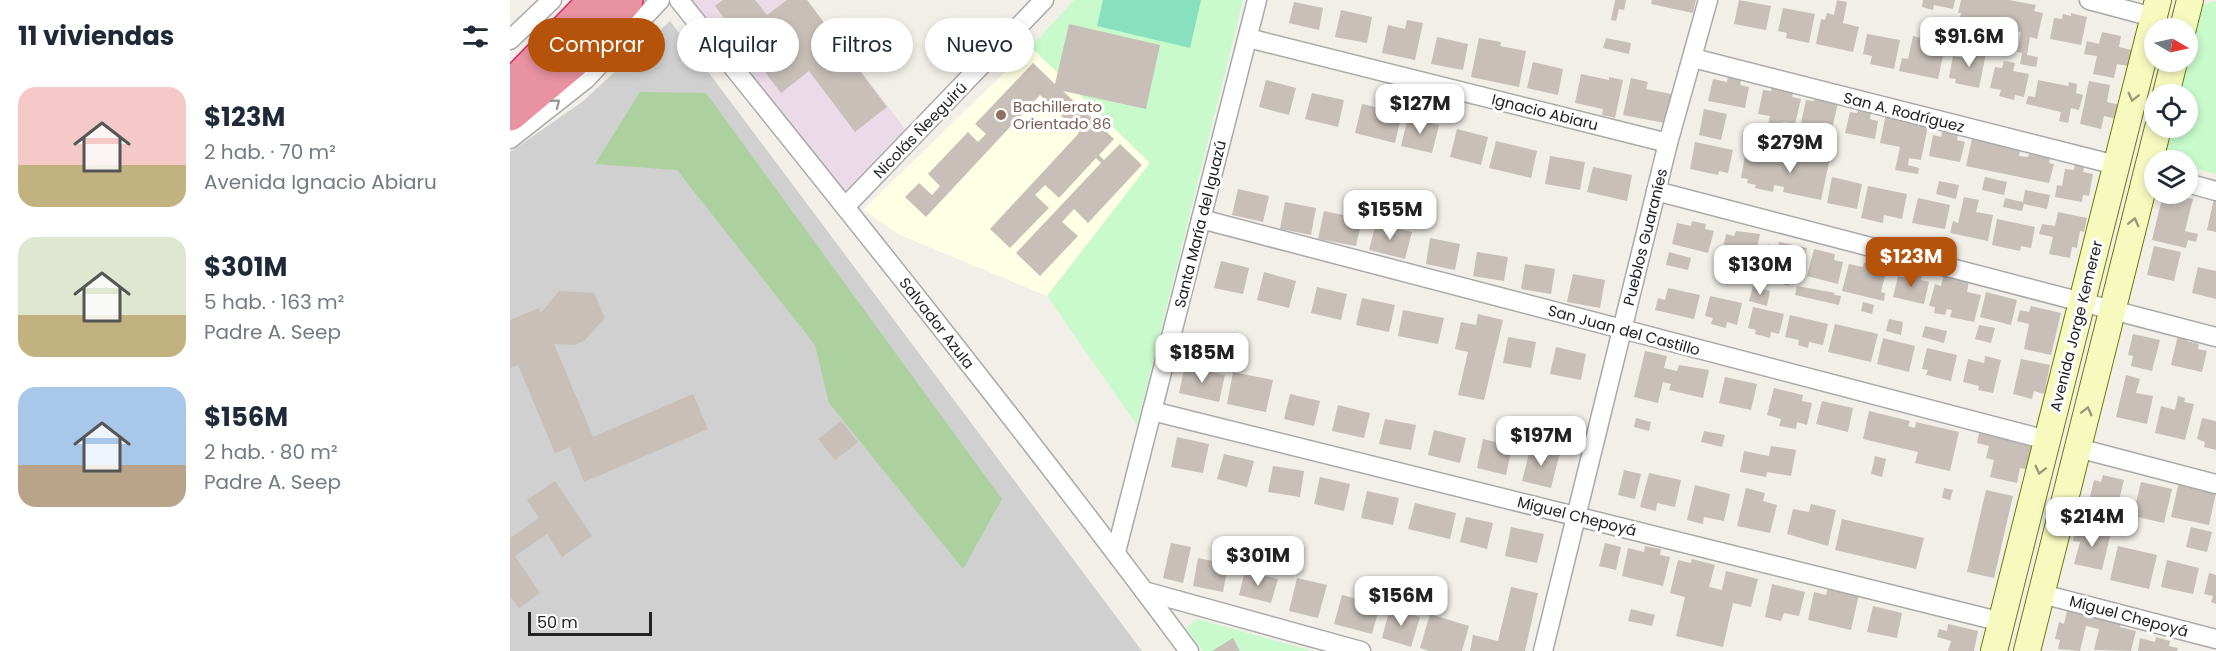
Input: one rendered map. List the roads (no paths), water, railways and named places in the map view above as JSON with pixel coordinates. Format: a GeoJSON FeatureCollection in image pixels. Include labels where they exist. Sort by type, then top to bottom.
{"type":"FeatureCollection","features":[{"type":"Feature","properties":{"kind":"highway"},"geometry":{"type":"LineString","coordinates":[[510,87],[596,0]]}},
{"type":"Feature","properties":{"kind":"highway"},"geometry":{"type":"LineString","coordinates":[[510,114],[573,61],[626,0]]}},
{"type":"Feature","properties":{"kind":"main road"},"geometry":{"type":"LineString","coordinates":[[2186,18],[2190,0]]}},
{"type":"Feature","properties":{"kind":"main road","name":"Avenida Jorge Kemerer"},"geometry":{"type":"LineString","coordinates":[[1994,651],[2156,8]]}},
{"type":"Feature","properties":{"kind":"main road","name":"Avenida Jorge Kemerer"},"geometry":{"type":"LineString","coordinates":[[2027,651],[2112,310],[2144,195]]}},
{"type":"Feature","properties":{"kind":"street"},"geometry":{"type":"LineString","coordinates":[[510,40],[552,0]]}},
{"type":"Feature","properties":{"kind":"street"},"geometry":{"type":"LineString","coordinates":[[510,139],[585,80],[660,0]]}},
{"type":"Feature","properties":{"kind":"street","name":"Salvador Azula"},"geometry":{"type":"LineString","coordinates":[[679,0],[1116,552],[1189,651]]}},
{"type":"Feature","properties":{"kind":"street","name":"Nicolás Ñeeguirú"},"geometry":{"type":"LineString","coordinates":[[845,207],[1044,0]]}},
{"type":"Feature","properties":{"kind":"street","name":"Santa María del Iguazú"},"geometry":{"type":"LineString","coordinates":[[1116,552],[1257,0]]}},
{"type":"Feature","properties":{"kind":"street","name":"Pueblos Guaraníes"},"geometry":{"type":"LineString","coordinates":[[1543,651],[1668,143],[1708,0]]}},
{"type":"Feature","properties":{"kind":"street"},"geometry":{"type":"LineString","coordinates":[[2089,0],[2156,8]]}},
{"type":"Feature","properties":{"kind":"street","name":"Ignacio Abiaru"},"geometry":{"type":"LineString","coordinates":[[1248,38],[1668,143]]}},
{"type":"Feature","properties":{"kind":"street","name":"San A. Rodríguez"},"geometry":{"type":"LineString","coordinates":[[1693,58],[2116,165]]}},
{"type":"Feature","properties":{"kind":"street"},"geometry":{"type":"LineString","coordinates":[[2198,186],[2216,191]]}},
{"type":"Feature","properties":{"kind":"street"},"geometry":{"type":"LineString","coordinates":[[1656,191],[2216,337]]}},
{"type":"Feature","properties":{"kind":"street","name":"San Juan del Castillo"},"geometry":{"type":"LineString","coordinates":[[1201,219],[2047,440]]}},
{"type":"Feature","properties":{"kind":"street","name":"Miguel Chepoyá"},"geometry":{"type":"LineString","coordinates":[[1152,411],[2002,622]]}},
{"type":"Feature","properties":{"kind":"street"},"geometry":{"type":"LineString","coordinates":[[2078,448],[2216,484]]}},
{"type":"Feature","properties":{"kind":"street"},"geometry":{"type":"LineString","coordinates":[[1144,591],[1361,651]]}},
{"type":"Feature","properties":{"kind":"street","name":"Miguel Chepoyá"},"geometry":{"type":"LineString","coordinates":[[2042,594],[2216,639]]}},
{"type":"Feature","properties":{"kind":"place","name":"Bachillerato Orientado 86"},"geometry":{"type":"Point","coordinates":[1001,115]}}]}
